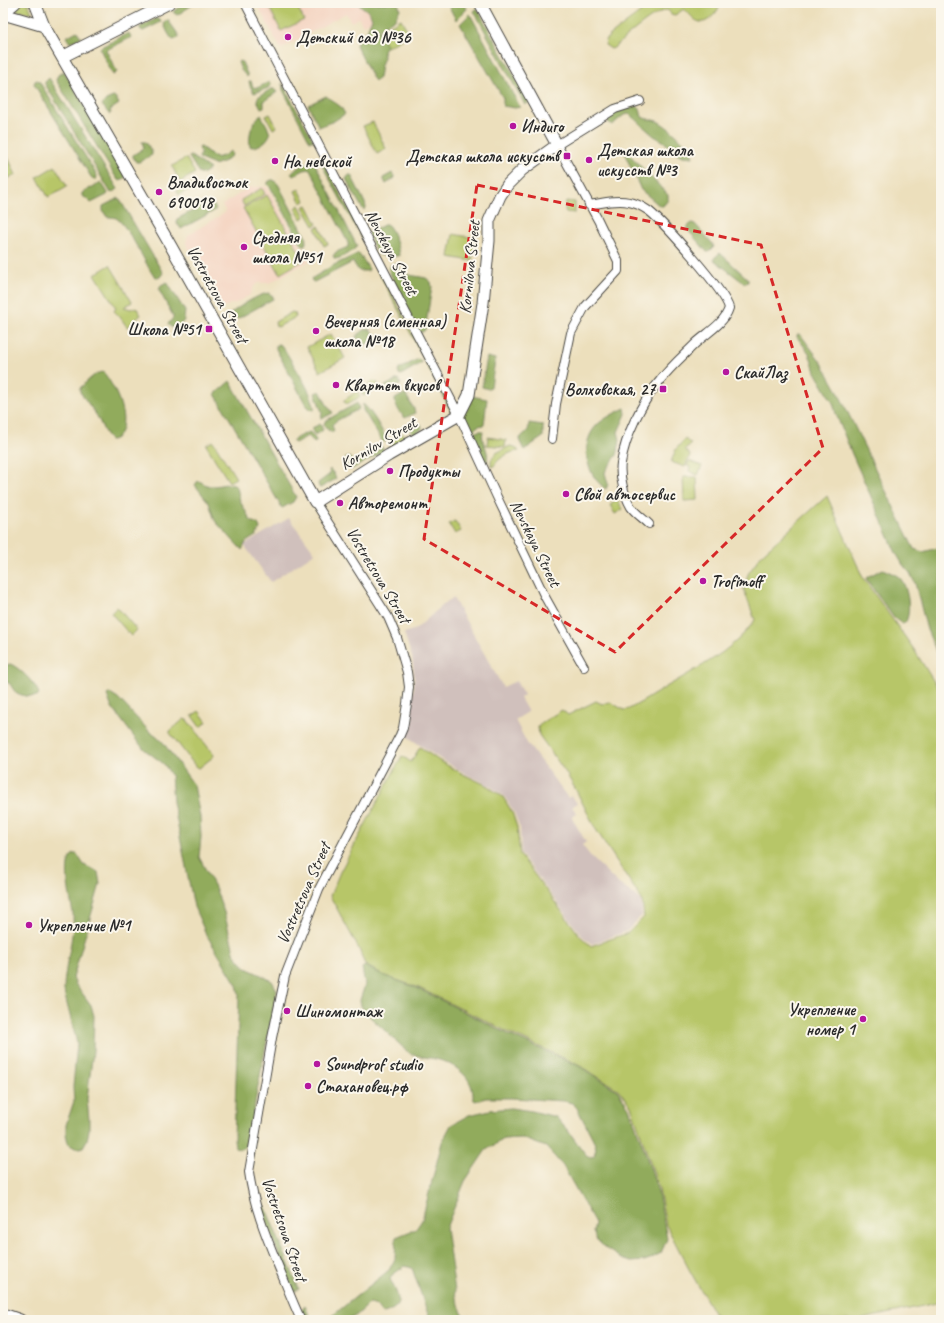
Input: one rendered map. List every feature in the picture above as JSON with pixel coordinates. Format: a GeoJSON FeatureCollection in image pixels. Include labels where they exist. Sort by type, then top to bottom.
{"type":"FeatureCollection","features":[{"type":"Feature","properties":{"kind":"street"},"geometry":{"type":"LineString","coordinates":[[3,12],[15,3]]}},
{"type":"Feature","properties":{"kind":"street","name":"Vostretsova Street"},"geometry":{"type":"LineString","coordinates":[[35,3],[44,26],[213,320],[315,502],[388,617],[404,658],[409,687],[403,728],[319,890],[285,976],[272,1034],[249,1172],[250,1184],[258,1212],[301,1320]]}},
{"type":"Feature","properties":{"kind":"street"},"geometry":{"type":"LineString","coordinates":[[62,57],[168,3]]}},
{"type":"Feature","properties":{"kind":"street","name":"Nevskaya Street"},"geometry":{"type":"LineString","coordinates":[[245,3],[459,415],[496,497],[545,597],[584,667]]}},
{"type":"Feature","properties":{"kind":"street"},"geometry":{"type":"LineString","coordinates":[[480,3],[618,261],[619,268],[585,308],[571,333],[556,404],[552,439]]}},
{"type":"Feature","properties":{"kind":"street"},"geometry":{"type":"LineString","coordinates":[[3,12],[44,26]]}},
{"type":"Feature","properties":{"kind":"street","name":"Kornilova Street"},"geometry":{"type":"LineString","coordinates":[[459,415],[470,394],[483,303],[489,241],[489,221],[500,196],[508,184],[522,170],[557,145],[615,109],[640,101]]}},
{"type":"Feature","properties":{"kind":"street"},"geometry":{"type":"LineString","coordinates":[[589,205],[629,201],[648,210],[668,230],[705,273],[728,304],[729,308],[726,316],[719,324],[698,342],[658,383],[640,409],[628,440],[621,464],[621,476],[631,506],[635,512],[649,524]]}},
{"type":"Feature","properties":{"kind":"street","name":"Kornilov Street"},"geometry":{"type":"LineString","coordinates":[[315,502],[388,455],[459,415]]}},
{"type":"Feature","properties":{"kind":"street"},"geometry":{"type":"LineString","coordinates":[[3,1314],[20,1320]]}},
{"type":"Feature","properties":{"kind":"highlighted area"},"geometry":{"type":"Polygon","coordinates":[[[477,185],[761,245],[823,448],[615,652],[424,539],[477,185]]]}},
{"type":"Feature","properties":{"kind":"shaded area","name":"Детский сад №36"},"geometry":{"type":"Polygon","coordinates":[[[256,3],[367,3],[375,19],[363,25],[359,18],[351,22],[346,13],[281,49],[256,3]]]}},
{"type":"Feature","properties":{"kind":"shaded area","name":"Средняя школа №51"},"geometry":{"type":"Polygon","coordinates":[[[250,187],[267,187],[309,261],[269,283],[258,283],[254,286],[250,295],[234,304],[230,304],[222,308],[186,243],[188,235],[226,212],[222,205],[250,187]]]}},
{"type":"Feature","properties":{"kind":"shaded area"},"geometry":{"type":"Polygon","coordinates":[[[289,518],[315,553],[271,582],[244,545],[289,518]]]}},
{"type":"Feature","properties":{"kind":"shaded area"},"geometry":{"type":"Polygon","coordinates":[[[453,598],[503,687],[516,681],[524,695],[520,698],[528,712],[515,720],[527,743],[568,798],[571,796],[577,803],[572,807],[577,813],[572,818],[586,842],[582,845],[592,858],[619,884],[641,900],[642,915],[627,931],[592,944],[581,935],[521,854],[520,828],[514,812],[504,796],[487,784],[466,774],[439,758],[405,735],[414,687],[414,674],[412,657],[404,633],[416,629],[446,602],[453,598]]]}},
{"type":"Feature","properties":{"kind":"green space"},"geometry":{"type":"Polygon","coordinates":[[[23,3],[28,3],[32,13],[17,11],[17,6],[23,3]]]}},
{"type":"Feature","properties":{"kind":"green space"},"geometry":{"type":"Polygon","coordinates":[[[188,3],[194,4],[177,15],[173,12],[175,10],[188,3]]]}},
{"type":"Feature","properties":{"kind":"green space"},"geometry":{"type":"Polygon","coordinates":[[[267,3],[298,3],[296,4],[304,20],[281,31],[267,3]]]}},
{"type":"Feature","properties":{"kind":"green space"},"geometry":{"type":"Polygon","coordinates":[[[357,3],[398,3],[400,9],[395,19],[378,30],[386,46],[383,50],[384,57],[379,78],[375,81],[356,45],[359,37],[367,31],[372,18],[369,12],[357,3]]]}},
{"type":"Feature","properties":{"kind":"green space"},"geometry":{"type":"Polygon","coordinates":[[[447,3],[464,3],[467,9],[456,20],[447,3]]]}},
{"type":"Feature","properties":{"kind":"green space"},"geometry":{"type":"Polygon","coordinates":[[[653,3],[722,3],[713,16],[707,21],[703,22],[696,20],[684,9],[675,15],[671,14],[668,10],[663,11],[640,25],[614,48],[611,49],[605,45],[609,36],[653,3]]]}},
{"type":"Feature","properties":{"kind":"green space"},"geometry":{"type":"Polygon","coordinates":[[[477,8],[529,102],[525,105],[474,11],[477,8]]]}},
{"type":"Feature","properties":{"kind":"green space"},"geometry":{"type":"Polygon","coordinates":[[[470,14],[520,107],[515,108],[503,106],[503,98],[460,24],[470,14]]]}},
{"type":"Feature","properties":{"kind":"green space"},"geometry":{"type":"Polygon","coordinates":[[[159,19],[161,22],[143,31],[140,29],[140,27],[159,19]]]}},
{"type":"Feature","properties":{"kind":"green space"},"geometry":{"type":"Polygon","coordinates":[[[401,19],[410,35],[387,47],[379,32],[401,19]]]}},
{"type":"Feature","properties":{"kind":"green space"},"geometry":{"type":"Polygon","coordinates":[[[168,20],[178,34],[179,38],[173,40],[169,34],[164,23],[168,20]]]}},
{"type":"Feature","properties":{"kind":"green space"},"geometry":{"type":"Polygon","coordinates":[[[77,31],[81,37],[70,43],[66,37],[77,31]]]}},
{"type":"Feature","properties":{"kind":"green space"},"geometry":{"type":"Polygon","coordinates":[[[129,33],[130,38],[106,50],[117,72],[113,75],[100,49],[101,47],[129,33]]]}},
{"type":"Feature","properties":{"kind":"green space"},"geometry":{"type":"Polygon","coordinates":[[[239,61],[242,62],[248,76],[247,77],[241,70],[239,61]]]}},
{"type":"Feature","properties":{"kind":"green space"},"geometry":{"type":"Polygon","coordinates":[[[64,71],[126,177],[120,181],[117,179],[56,80],[58,75],[64,71]]]}},
{"type":"Feature","properties":{"kind":"green space"},"geometry":{"type":"Polygon","coordinates":[[[49,78],[118,189],[111,193],[45,84],[49,78]]]}},
{"type":"Feature","properties":{"kind":"green space"},"geometry":{"type":"Polygon","coordinates":[[[37,80],[92,167],[97,176],[95,181],[91,177],[34,84],[37,80]]]}},
{"type":"Feature","properties":{"kind":"green space"},"geometry":{"type":"Polygon","coordinates":[[[249,81],[251,81],[253,87],[257,88],[269,82],[271,84],[268,88],[254,93],[249,81]]]}},
{"type":"Feature","properties":{"kind":"green space"},"geometry":{"type":"Polygon","coordinates":[[[282,83],[314,141],[310,141],[308,138],[283,90],[282,83]]]}},
{"type":"Feature","properties":{"kind":"green space"},"geometry":{"type":"Polygon","coordinates":[[[271,89],[274,89],[277,92],[264,101],[264,107],[261,108],[257,100],[258,97],[271,89]]]}},
{"type":"Feature","properties":{"kind":"green space"},"geometry":{"type":"Polygon","coordinates":[[[326,96],[341,107],[345,114],[334,121],[319,127],[308,105],[326,96]]]}},
{"type":"Feature","properties":{"kind":"green space"},"geometry":{"type":"Polygon","coordinates":[[[113,97],[116,98],[119,104],[110,110],[111,113],[109,114],[102,105],[106,100],[113,97]]]}},
{"type":"Feature","properties":{"kind":"green space"},"geometry":{"type":"Polygon","coordinates":[[[637,106],[640,109],[642,117],[661,123],[683,142],[693,157],[683,156],[676,153],[629,114],[624,115],[612,125],[608,122],[608,118],[613,113],[637,106]]]}},
{"type":"Feature","properties":{"kind":"green space"},"geometry":{"type":"Polygon","coordinates":[[[270,114],[277,127],[273,129],[266,116],[270,114]]]}},
{"type":"Feature","properties":{"kind":"green space"},"geometry":{"type":"Polygon","coordinates":[[[261,115],[270,134],[262,144],[251,147],[251,129],[255,121],[261,115]]]}},
{"type":"Feature","properties":{"kind":"green space"},"geometry":{"type":"Polygon","coordinates":[[[373,122],[386,149],[377,154],[363,126],[373,122]]]}},
{"type":"Feature","properties":{"kind":"green space"},"geometry":{"type":"Polygon","coordinates":[[[142,142],[146,142],[152,152],[152,155],[139,162],[136,162],[133,155],[144,148],[142,142]]]}},
{"type":"Feature","properties":{"kind":"green space"},"geometry":{"type":"Polygon","coordinates":[[[199,147],[216,158],[231,151],[232,155],[225,161],[214,165],[200,159],[199,157],[201,154],[199,147]]]}},
{"type":"Feature","properties":{"kind":"green space"},"geometry":{"type":"Polygon","coordinates":[[[623,150],[629,154],[668,195],[668,200],[663,206],[660,206],[641,190],[623,150]]]}},
{"type":"Feature","properties":{"kind":"green space"},"geometry":{"type":"Polygon","coordinates":[[[5,151],[16,175],[6,179],[3,172],[3,152],[5,151]]]}},
{"type":"Feature","properties":{"kind":"green space"},"geometry":{"type":"Polygon","coordinates":[[[191,156],[210,169],[203,174],[199,173],[189,157],[191,156]]]}},
{"type":"Feature","properties":{"kind":"green space"},"geometry":{"type":"Polygon","coordinates":[[[320,156],[368,244],[366,246],[323,167],[320,156]]]}},
{"type":"Feature","properties":{"kind":"green space"},"geometry":{"type":"Polygon","coordinates":[[[186,158],[195,173],[180,182],[172,166],[186,158]]]}},
{"type":"Feature","properties":{"kind":"green space"},"geometry":{"type":"Polygon","coordinates":[[[313,160],[357,246],[344,256],[335,259],[333,256],[336,252],[348,247],[348,243],[310,169],[304,170],[293,176],[291,173],[313,160]]]}},
{"type":"Feature","properties":{"kind":"green space"},"geometry":{"type":"Polygon","coordinates":[[[55,166],[67,186],[48,197],[37,177],[55,166]]]}},
{"type":"Feature","properties":{"kind":"green space"},"geometry":{"type":"Polygon","coordinates":[[[392,173],[395,178],[386,184],[383,178],[392,173]]]}},
{"type":"Feature","properties":{"kind":"green space"},"geometry":{"type":"Polygon","coordinates":[[[349,175],[351,175],[365,203],[366,208],[364,210],[346,179],[349,175]]]}},
{"type":"Feature","properties":{"kind":"green space"},"geometry":{"type":"Polygon","coordinates":[[[274,180],[278,184],[307,239],[305,245],[301,243],[268,185],[268,182],[274,180]]]}},
{"type":"Feature","properties":{"kind":"green space"},"geometry":{"type":"Polygon","coordinates":[[[101,182],[108,193],[107,195],[91,203],[82,196],[82,193],[101,182]]]}},
{"type":"Feature","properties":{"kind":"green space"},"geometry":{"type":"Polygon","coordinates":[[[191,183],[193,187],[179,195],[177,191],[191,183]]]}},
{"type":"Feature","properties":{"kind":"green space"},"geometry":{"type":"Polygon","coordinates":[[[262,188],[265,194],[244,206],[241,200],[262,188]]]}},
{"type":"Feature","properties":{"kind":"green space"},"geometry":{"type":"Polygon","coordinates":[[[299,189],[305,201],[301,203],[295,191],[299,189]]]}},
{"type":"Feature","properties":{"kind":"green space"},"geometry":{"type":"Polygon","coordinates":[[[267,195],[304,260],[280,274],[243,208],[267,195]]]}},
{"type":"Feature","properties":{"kind":"green space"},"geometry":{"type":"Polygon","coordinates":[[[119,198],[163,273],[160,277],[158,278],[153,275],[130,235],[120,221],[113,217],[107,217],[103,211],[103,206],[119,198]]]}},
{"type":"Feature","properties":{"kind":"green space"},"geometry":{"type":"Polygon","coordinates":[[[566,201],[575,202],[575,213],[565,212],[566,201]]]}},
{"type":"Feature","properties":{"kind":"green space"},"geometry":{"type":"Polygon","coordinates":[[[209,202],[212,203],[216,209],[214,211],[181,229],[176,221],[177,219],[209,202]]]}},
{"type":"Feature","properties":{"kind":"green space"},"geometry":{"type":"Polygon","coordinates":[[[299,205],[305,217],[301,219],[295,208],[299,205]]]}},
{"type":"Feature","properties":{"kind":"green space"},"geometry":{"type":"Polygon","coordinates":[[[307,205],[317,224],[314,226],[303,207],[307,205]]]}},
{"type":"Feature","properties":{"kind":"green space"},"geometry":{"type":"Polygon","coordinates":[[[692,223],[695,224],[712,243],[714,247],[709,252],[707,252],[687,229],[687,227],[692,223]]]}},
{"type":"Feature","properties":{"kind":"green space"},"geometry":{"type":"Polygon","coordinates":[[[386,224],[391,229],[397,244],[399,256],[384,256],[377,254],[368,233],[386,224]]]}},
{"type":"Feature","properties":{"kind":"green space"},"geometry":{"type":"Polygon","coordinates":[[[319,226],[328,244],[324,246],[315,228],[319,226]]]}},
{"type":"Feature","properties":{"kind":"green space"},"geometry":{"type":"Polygon","coordinates":[[[453,234],[475,238],[472,261],[449,257],[453,234]]]}},
{"type":"Feature","properties":{"kind":"green space"},"geometry":{"type":"Polygon","coordinates":[[[368,247],[427,361],[425,361],[367,250],[368,247]]]}},
{"type":"Feature","properties":{"kind":"green space"},"geometry":{"type":"Polygon","coordinates":[[[359,253],[369,269],[368,271],[359,271],[353,262],[314,282],[312,281],[311,279],[332,266],[359,253]]]}},
{"type":"Feature","properties":{"kind":"green space"},"geometry":{"type":"Polygon","coordinates":[[[720,253],[748,279],[748,282],[744,283],[714,260],[714,258],[720,253]]]}},
{"type":"Feature","properties":{"kind":"green space"},"geometry":{"type":"Polygon","coordinates":[[[396,263],[404,274],[426,278],[431,282],[432,287],[425,330],[423,332],[420,332],[417,329],[389,271],[389,268],[396,263]]]}},
{"type":"Feature","properties":{"kind":"green space"},"geometry":{"type":"Polygon","coordinates":[[[110,265],[132,302],[124,307],[131,309],[136,307],[141,315],[127,327],[114,311],[116,308],[95,274],[110,265]]]}},
{"type":"Feature","properties":{"kind":"green space"},"geometry":{"type":"Polygon","coordinates":[[[167,282],[185,311],[184,320],[179,326],[172,327],[168,324],[173,316],[159,290],[161,285],[167,282]]]}},
{"type":"Feature","properties":{"kind":"green space"},"geometry":{"type":"Polygon","coordinates":[[[268,293],[273,296],[273,299],[239,318],[235,319],[231,313],[253,299],[268,293]]]}},
{"type":"Feature","properties":{"kind":"green space"},"geometry":{"type":"Polygon","coordinates":[[[292,312],[295,313],[296,317],[278,327],[276,326],[275,322],[292,312]]]}},
{"type":"Feature","properties":{"kind":"green space"},"geometry":{"type":"Polygon","coordinates":[[[366,329],[370,329],[376,338],[375,340],[362,346],[356,336],[366,329]]]}},
{"type":"Feature","properties":{"kind":"green space"},"geometry":{"type":"Polygon","coordinates":[[[331,334],[345,358],[320,372],[307,347],[331,334]]]}},
{"type":"Feature","properties":{"kind":"green space"},"geometry":{"type":"Polygon","coordinates":[[[800,334],[822,363],[836,388],[914,549],[923,552],[941,547],[941,668],[927,630],[915,583],[896,553],[852,454],[833,403],[815,372],[809,353],[797,337],[797,335],[800,334]]]}},
{"type":"Feature","properties":{"kind":"green space"},"geometry":{"type":"Polygon","coordinates":[[[276,345],[281,345],[286,352],[303,381],[314,405],[314,410],[310,409],[306,405],[276,349],[276,345]]]}},
{"type":"Feature","properties":{"kind":"green space"},"geometry":{"type":"Polygon","coordinates":[[[487,357],[495,359],[491,387],[488,389],[482,387],[487,357]]]}},
{"type":"Feature","properties":{"kind":"green space"},"geometry":{"type":"Polygon","coordinates":[[[418,359],[421,363],[401,375],[399,374],[398,370],[418,359]]]}},
{"type":"Feature","properties":{"kind":"green space"},"geometry":{"type":"Polygon","coordinates":[[[427,361],[455,410],[452,413],[426,363],[427,361]]]}},
{"type":"Feature","properties":{"kind":"green space"},"geometry":{"type":"Polygon","coordinates":[[[102,372],[112,386],[120,402],[122,410],[123,418],[120,433],[115,439],[112,440],[107,437],[97,416],[80,392],[80,388],[87,381],[96,374],[102,372]]]}},
{"type":"Feature","properties":{"kind":"green space"},"geometry":{"type":"Polygon","coordinates":[[[398,379],[401,384],[389,392],[385,386],[398,379]]]}},
{"type":"Feature","properties":{"kind":"green space"},"geometry":{"type":"Polygon","coordinates":[[[230,381],[296,497],[293,502],[282,508],[215,394],[230,381]]]}},
{"type":"Feature","properties":{"kind":"green space"},"geometry":{"type":"Polygon","coordinates":[[[373,381],[377,382],[379,387],[363,396],[362,389],[373,381]]]}},
{"type":"Feature","properties":{"kind":"green space"},"geometry":{"type":"Polygon","coordinates":[[[320,391],[333,413],[321,419],[322,412],[315,393],[320,391]]]}},
{"type":"Feature","properties":{"kind":"green space"},"geometry":{"type":"Polygon","coordinates":[[[357,391],[360,397],[347,404],[343,401],[357,391]]]}},
{"type":"Feature","properties":{"kind":"green space"},"geometry":{"type":"Polygon","coordinates":[[[404,394],[406,395],[415,413],[405,418],[398,409],[395,399],[404,394]]]}},
{"type":"Feature","properties":{"kind":"green space"},"geometry":{"type":"Polygon","coordinates":[[[471,396],[487,399],[484,425],[478,426],[471,432],[461,416],[471,396]]]}},
{"type":"Feature","properties":{"kind":"green space"},"geometry":{"type":"Polygon","coordinates":[[[357,403],[359,409],[336,421],[332,425],[334,431],[332,432],[328,430],[324,425],[325,421],[357,403]]]}},
{"type":"Feature","properties":{"kind":"green space"},"geometry":{"type":"Polygon","coordinates":[[[363,404],[376,420],[387,440],[386,442],[382,441],[363,410],[363,404]]]}},
{"type":"Feature","properties":{"kind":"green space"},"geometry":{"type":"Polygon","coordinates":[[[625,408],[626,414],[618,432],[620,440],[617,455],[605,473],[608,484],[606,489],[599,483],[589,467],[587,458],[588,440],[592,431],[598,424],[607,417],[625,408]]]}},
{"type":"Feature","properties":{"kind":"green space"},"geometry":{"type":"Polygon","coordinates":[[[529,423],[543,425],[543,437],[524,450],[519,440],[527,431],[529,423]]]}},
{"type":"Feature","properties":{"kind":"green space"},"geometry":{"type":"Polygon","coordinates":[[[320,424],[323,430],[317,434],[314,434],[312,428],[320,424]]]}},
{"type":"Feature","properties":{"kind":"green space"},"geometry":{"type":"Polygon","coordinates":[[[421,425],[421,430],[413,434],[410,430],[421,425]]]}},
{"type":"Feature","properties":{"kind":"green space"},"geometry":{"type":"Polygon","coordinates":[[[483,431],[482,435],[488,457],[487,461],[484,462],[471,437],[475,432],[483,431]]]}},
{"type":"Feature","properties":{"kind":"green space"},"geometry":{"type":"Polygon","coordinates":[[[309,432],[316,440],[315,443],[308,436],[295,443],[292,441],[298,437],[309,432]]]}},
{"type":"Feature","properties":{"kind":"green space"},"geometry":{"type":"Polygon","coordinates":[[[403,433],[406,438],[392,447],[389,442],[403,433]]]}},
{"type":"Feature","properties":{"kind":"green space"},"geometry":{"type":"Polygon","coordinates":[[[488,437],[506,440],[505,447],[487,445],[488,437]]]}},
{"type":"Feature","properties":{"kind":"green space"},"geometry":{"type":"Polygon","coordinates":[[[685,439],[691,444],[685,449],[690,455],[685,467],[671,462],[676,449],[685,439]]]}},
{"type":"Feature","properties":{"kind":"green space"},"geometry":{"type":"Polygon","coordinates":[[[213,441],[236,478],[229,482],[206,445],[213,441]]]}},
{"type":"Feature","properties":{"kind":"green space"},"geometry":{"type":"Polygon","coordinates":[[[510,446],[515,447],[519,451],[508,454],[501,458],[493,467],[491,466],[491,460],[496,453],[510,446]]]}},
{"type":"Feature","properties":{"kind":"green space"},"geometry":{"type":"Polygon","coordinates":[[[382,447],[384,450],[383,452],[350,470],[345,460],[346,458],[349,457],[354,463],[356,463],[382,447]]]}},
{"type":"Feature","properties":{"kind":"green space"},"geometry":{"type":"Polygon","coordinates":[[[689,461],[702,466],[698,475],[689,471],[690,467],[687,466],[689,461]]]}},
{"type":"Feature","properties":{"kind":"green space"},"geometry":{"type":"Polygon","coordinates":[[[330,469],[336,479],[320,488],[318,483],[330,474],[330,469]]]}},
{"type":"Feature","properties":{"kind":"green space"},"geometry":{"type":"Polygon","coordinates":[[[683,477],[697,477],[698,500],[684,501],[683,477]]]}},
{"type":"Feature","properties":{"kind":"green space"},"geometry":{"type":"Polygon","coordinates":[[[198,481],[211,486],[231,484],[237,487],[240,501],[251,521],[258,524],[260,528],[257,535],[246,542],[242,550],[215,521],[209,503],[195,485],[198,481]]]}},
{"type":"Feature","properties":{"kind":"green space"},"geometry":{"type":"Polygon","coordinates":[[[827,496],[863,578],[913,648],[941,693],[941,1302],[858,1320],[718,1320],[666,1225],[659,1189],[631,1106],[619,1090],[579,1065],[516,1036],[417,987],[385,976],[365,965],[359,949],[330,896],[340,872],[402,756],[411,762],[420,747],[438,760],[486,785],[503,797],[512,812],[517,827],[520,855],[580,936],[591,946],[628,933],[644,917],[642,900],[595,828],[566,773],[539,735],[538,727],[541,723],[562,710],[568,715],[596,701],[602,704],[610,702],[624,710],[629,709],[703,665],[740,638],[755,620],[744,590],[748,574],[762,554],[827,496]]]}},
{"type":"Feature","properties":{"kind":"green space"},"geometry":{"type":"Polygon","coordinates":[[[617,500],[623,509],[615,514],[610,505],[617,500]]]}},
{"type":"Feature","properties":{"kind":"green space"},"geometry":{"type":"Polygon","coordinates":[[[455,521],[461,531],[455,534],[449,524],[455,521]]]}},
{"type":"Feature","properties":{"kind":"green space"},"geometry":{"type":"Polygon","coordinates":[[[883,569],[894,574],[903,582],[909,607],[905,623],[902,624],[894,618],[866,579],[867,577],[883,569]]]}},
{"type":"Feature","properties":{"kind":"green space"},"geometry":{"type":"Polygon","coordinates":[[[117,607],[137,630],[131,636],[111,613],[117,607]]]}},
{"type":"Feature","properties":{"kind":"green space"},"geometry":{"type":"Polygon","coordinates":[[[10,664],[28,677],[36,687],[39,695],[22,695],[16,692],[9,683],[3,683],[3,666],[10,664]]]}},
{"type":"Feature","properties":{"kind":"green space"},"geometry":{"type":"Polygon","coordinates":[[[110,693],[118,698],[150,732],[162,741],[194,785],[200,817],[201,837],[199,857],[215,887],[224,912],[235,955],[246,968],[272,981],[277,990],[249,1139],[247,1145],[241,1149],[235,1148],[234,1139],[239,995],[237,985],[206,934],[194,907],[173,802],[171,775],[164,764],[145,750],[137,741],[111,706],[107,695],[110,693]]]}},
{"type":"Feature","properties":{"kind":"green space"},"geometry":{"type":"Polygon","coordinates":[[[199,711],[207,722],[200,727],[192,716],[199,711]]]}},
{"type":"Feature","properties":{"kind":"green space"},"geometry":{"type":"Polygon","coordinates":[[[184,719],[187,720],[214,755],[199,768],[196,767],[170,733],[170,731],[184,719]]]}},
{"type":"Feature","properties":{"kind":"green space"},"geometry":{"type":"Polygon","coordinates":[[[74,854],[77,854],[84,865],[98,872],[100,884],[73,978],[76,985],[91,1005],[94,1016],[93,1051],[87,1099],[89,1130],[87,1140],[83,1147],[79,1148],[75,1148],[68,1143],[66,1134],[66,1125],[74,1101],[73,1087],[77,1043],[64,990],[64,980],[73,923],[67,872],[70,858],[74,854]]]}},
{"type":"Feature","properties":{"kind":"green space"},"geometry":{"type":"Polygon","coordinates":[[[365,966],[385,976],[417,988],[516,1038],[579,1066],[618,1091],[629,1108],[658,1192],[667,1239],[661,1253],[644,1261],[631,1262],[622,1259],[605,1248],[596,1239],[593,1232],[595,1223],[563,1166],[546,1147],[522,1138],[504,1139],[486,1150],[465,1181],[446,1228],[456,1298],[465,1320],[430,1320],[412,1268],[405,1266],[392,1275],[390,1279],[398,1296],[398,1300],[395,1307],[388,1312],[382,1313],[376,1305],[370,1303],[357,1315],[348,1320],[327,1320],[389,1270],[395,1259],[396,1237],[416,1229],[422,1220],[442,1142],[451,1125],[469,1115],[490,1110],[511,1108],[532,1111],[556,1117],[586,1155],[590,1157],[594,1156],[596,1148],[577,1108],[572,1103],[564,1101],[512,1098],[486,1098],[475,1101],[473,1099],[473,1092],[469,1081],[456,1068],[441,1060],[409,1053],[367,1014],[361,1006],[360,1000],[365,985],[362,968],[365,966]]]}},
{"type":"Feature","properties":{"kind":"green space"},"geometry":{"type":"Polygon","coordinates":[[[260,1205],[265,1206],[299,1289],[293,1292],[260,1205]]]}},
{"type":"Feature","properties":{"kind":"green space"},"geometry":{"type":"Polygon","coordinates":[[[305,1306],[311,1320],[305,1320],[301,1311],[305,1306]]]}},
{"type":"Feature","properties":{"kind":"place","name":"Детский сад №36"},"geometry":{"type":"Point","coordinates":[288,37]}},
{"type":"Feature","properties":{"kind":"place","name":"Индиго"},"geometry":{"type":"Point","coordinates":[513,126]}},
{"type":"Feature","properties":{"kind":"place","name":"Детская школа искусcтв"},"geometry":{"type":"Point","coordinates":[567,156]}},
{"type":"Feature","properties":{"kind":"place","name":"Детская школа искусcтв №3"},"geometry":{"type":"Point","coordinates":[589,160]}},
{"type":"Feature","properties":{"kind":"place","name":"На невской"},"geometry":{"type":"Point","coordinates":[275,161]}},
{"type":"Feature","properties":{"kind":"place","name":"Владивосток 690018"},"geometry":{"type":"Point","coordinates":[159,192]}},
{"type":"Feature","properties":{"kind":"place","name":"Средняя школа №51"},"geometry":{"type":"Point","coordinates":[244,247]}},
{"type":"Feature","properties":{"kind":"place","name":"Школа №51"},"geometry":{"type":"Point","coordinates":[209,329]}},
{"type":"Feature","properties":{"kind":"place","name":"Вечерняя (сменная) школа №18"},"geometry":{"type":"Point","coordinates":[316,331]}},
{"type":"Feature","properties":{"kind":"place","name":"СкайЛаз"},"geometry":{"type":"Point","coordinates":[726,372]}},
{"type":"Feature","properties":{"kind":"place","name":"Квартет вкусов"},"geometry":{"type":"Point","coordinates":[336,385]}},
{"type":"Feature","properties":{"kind":"place","name":"Волховская, 27"},"geometry":{"type":"Point","coordinates":[663,389]}},
{"type":"Feature","properties":{"kind":"place","name":"Продукты"},"geometry":{"type":"Point","coordinates":[390,471]}},
{"type":"Feature","properties":{"kind":"place","name":"Свой автосервис"},"geometry":{"type":"Point","coordinates":[566,494]}},
{"type":"Feature","properties":{"kind":"place","name":"Авторемонт"},"geometry":{"type":"Point","coordinates":[340,503]}},
{"type":"Feature","properties":{"kind":"place","name":"Trofimoff"},"geometry":{"type":"Point","coordinates":[703,581]}},
{"type":"Feature","properties":{"kind":"place","name":"Укрепление №1"},"geometry":{"type":"Point","coordinates":[29,925]}},
{"type":"Feature","properties":{"kind":"place","name":"Шиномонтаж"},"geometry":{"type":"Point","coordinates":[287,1011]}},
{"type":"Feature","properties":{"kind":"place","name":"Укрепление номер 1"},"geometry":{"type":"Point","coordinates":[863,1019]}},
{"type":"Feature","properties":{"kind":"place","name":"Soundprof studio"},"geometry":{"type":"Point","coordinates":[317,1064]}},
{"type":"Feature","properties":{"kind":"place","name":"Стахановец.рф"},"geometry":{"type":"Point","coordinates":[308,1086]}}]}
